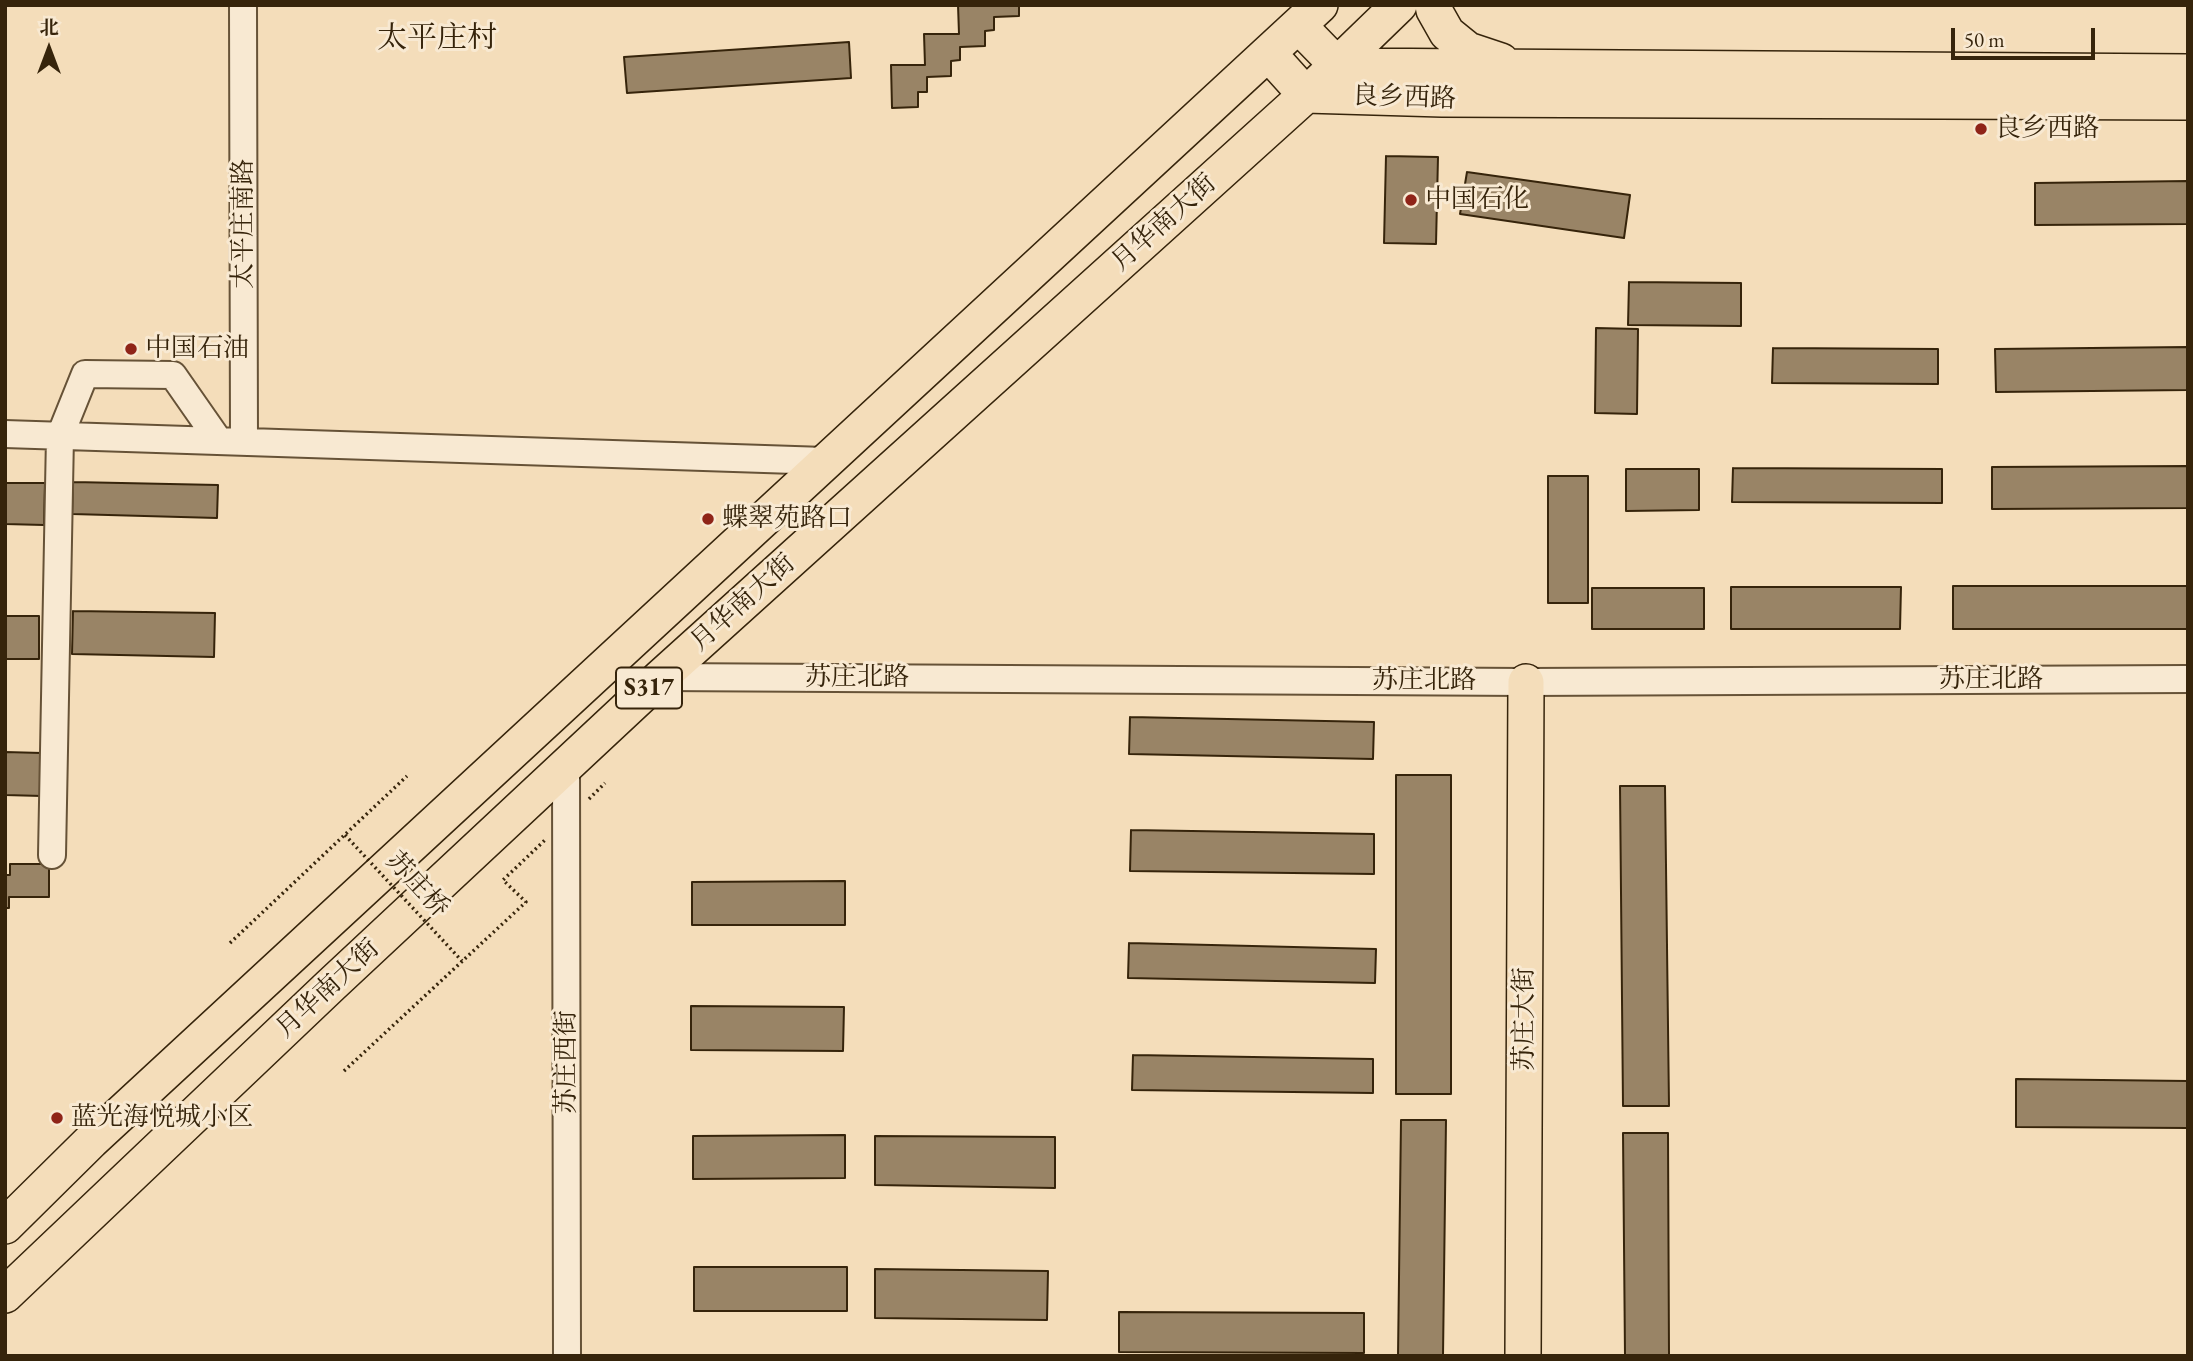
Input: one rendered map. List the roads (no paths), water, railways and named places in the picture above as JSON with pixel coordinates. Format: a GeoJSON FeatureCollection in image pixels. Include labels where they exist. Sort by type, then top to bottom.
{"type":"FeatureCollection","features":[{"type":"Feature","properties":{"kind":"main road","name":"S317"},"geometry":{"type":"LineString","coordinates":[[1338,66],[1399,5]]}},
{"type":"Feature","properties":{"kind":"main road"},"geometry":{"type":"LineString","coordinates":[[1433,5],[1447,33],[1468,50],[1521,67]]}},
{"type":"Feature","properties":{"kind":"main road","name":"良乡西路"},"geometry":{"type":"LineString","coordinates":[[1309,15],[1338,66],[2188,72]]}},
{"type":"Feature","properties":{"kind":"main road","name":"月华南大街"},"geometry":{"type":"LineString","coordinates":[[5,1226],[91,1141],[1309,15]]}},
{"type":"Feature","properties":{"kind":"main road"},"geometry":{"type":"LineString","coordinates":[[1269,54],[1306,95]]}},
{"type":"Feature","properties":{"kind":"main road","name":"月华南大街"},"geometry":{"type":"LineString","coordinates":[[5,1295],[661,677],[1338,66]]}},
{"type":"Feature","properties":{"kind":"main road","name":"良乡西路"},"geometry":{"type":"LineString","coordinates":[[1306,95],[1442,99],[2188,102]]}},
{"type":"Feature","properties":{"kind":"main road"},"geometry":{"type":"LineString","coordinates":[[1215,104],[1232,104],[1248,109],[1254,122],[1254,142]]}},
{"type":"Feature","properties":{"kind":"main road","name":"苏庄大街"},"geometry":{"type":"LineString","coordinates":[[1524,1356],[1526,682]]}},
{"type":"Feature","properties":{"kind":"street","name":"太平庄南路"},"geometry":{"type":"LineString","coordinates":[[231,442],[243,5]]}},
{"type":"Feature","properties":{"kind":"street"},"geometry":{"type":"LineString","coordinates":[[52,855],[60,436],[85,374],[173,375],[231,442]]}},
{"type":"Feature","properties":{"kind":"street"},"geometry":{"type":"LineString","coordinates":[[5,434],[825,461]]}},
{"type":"Feature","properties":{"kind":"street","name":"苏庄北路"},"geometry":{"type":"LineString","coordinates":[[661,677],[1526,682],[2188,679]]}},
{"type":"Feature","properties":{"kind":"street","name":"苏庄西街"},"geometry":{"type":"LineString","coordinates":[[566,768],[567,1356]]}},
{"type":"Feature","properties":{"kind":"place","name":"良乡西路"},"geometry":{"type":"Point","coordinates":[1981,129]}},
{"type":"Feature","properties":{"kind":"place","name":"中国石化"},"geometry":{"type":"Point","coordinates":[1411,200]}},
{"type":"Feature","properties":{"kind":"place","name":"中国石油"},"geometry":{"type":"Point","coordinates":[131,349]}},
{"type":"Feature","properties":{"kind":"place","name":"蝶翠苑路口"},"geometry":{"type":"Point","coordinates":[708,519]}},
{"type":"Feature","properties":{"kind":"place","name":"蓝光海悦城小区"},"geometry":{"type":"Point","coordinates":[57,1118]}},
{"type":"Feature","properties":{"kind":"district","name":"太平庄村"},"geometry":{"type":"Point","coordinates":[437,39]}}]}
